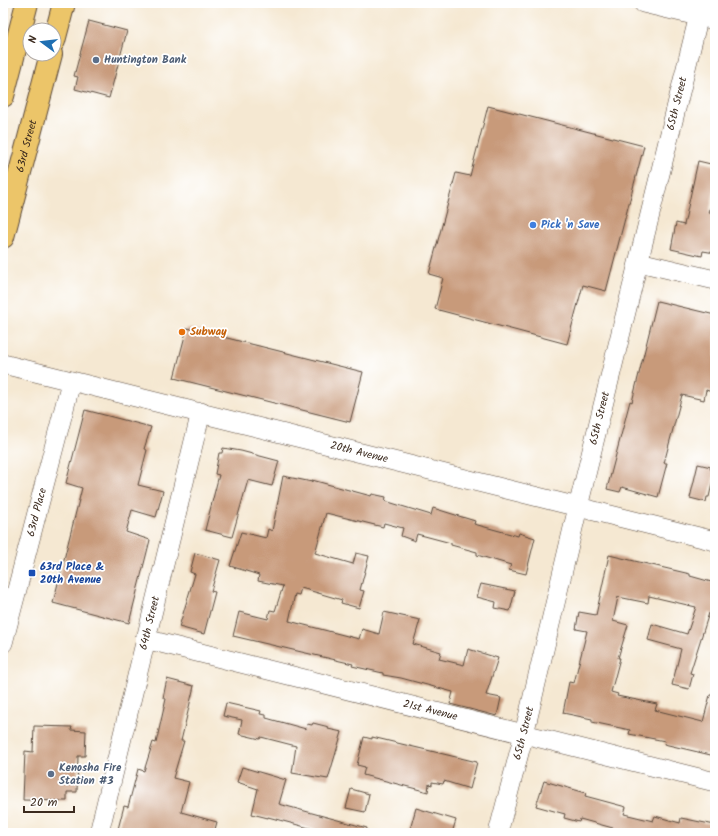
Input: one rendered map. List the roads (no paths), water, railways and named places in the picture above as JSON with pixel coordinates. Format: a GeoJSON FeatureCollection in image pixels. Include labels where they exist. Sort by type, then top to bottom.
{"type":"FeatureCollection","features":[{"type":"Feature","properties":{"kind":"main road"},"geometry":{"type":"LineString","coordinates":[[3,96],[27,3]]}},
{"type":"Feature","properties":{"kind":"main road"},"geometry":{"type":"LineString","coordinates":[[59,22],[64,3]]}},
{"type":"Feature","properties":{"kind":"main road","name":"63rd Street"},"geometry":{"type":"LineString","coordinates":[[3,238],[49,62]]}},
{"type":"Feature","properties":{"kind":"street"},"geometry":{"type":"LineString","coordinates":[[643,3],[705,13]]}},
{"type":"Feature","properties":{"kind":"street","name":"65th Street"},"geometry":{"type":"LineString","coordinates":[[498,833],[524,734],[578,507],[639,262],[705,13]]}},
{"type":"Feature","properties":{"kind":"street"},"geometry":{"type":"LineString","coordinates":[[639,262],[715,280]]}},
{"type":"Feature","properties":{"kind":"street","name":"20th Avenue"},"geometry":{"type":"LineString","coordinates":[[3,364],[715,541]]}},
{"type":"Feature","properties":{"kind":"street","name":"63rd Place"},"geometry":{"type":"LineString","coordinates":[[3,643],[71,382]]}},
{"type":"Feature","properties":{"kind":"street","name":"64th Street"},"geometry":{"type":"LineString","coordinates":[[99,833],[201,412]]}},
{"type":"Feature","properties":{"kind":"street","name":"21st Avenue"},"geometry":{"type":"LineString","coordinates":[[145,639],[715,782]]}},
{"type":"Feature","properties":{"kind":"place","name":"Huntington Bank"},"geometry":{"type":"Point","coordinates":[96,60]}},
{"type":"Feature","properties":{"kind":"place","name":"Pick 'n Save"},"geometry":{"type":"Point","coordinates":[533,225]}},
{"type":"Feature","properties":{"kind":"place","name":"Subway"},"geometry":{"type":"Point","coordinates":[182,332]}},
{"type":"Feature","properties":{"kind":"place","name":"63rd Place & 20th Avenue"},"geometry":{"type":"Point","coordinates":[32,573]}},
{"type":"Feature","properties":{"kind":"place","name":"Kenosha Fire Station #3"},"geometry":{"type":"Point","coordinates":[51,774]}}]}
